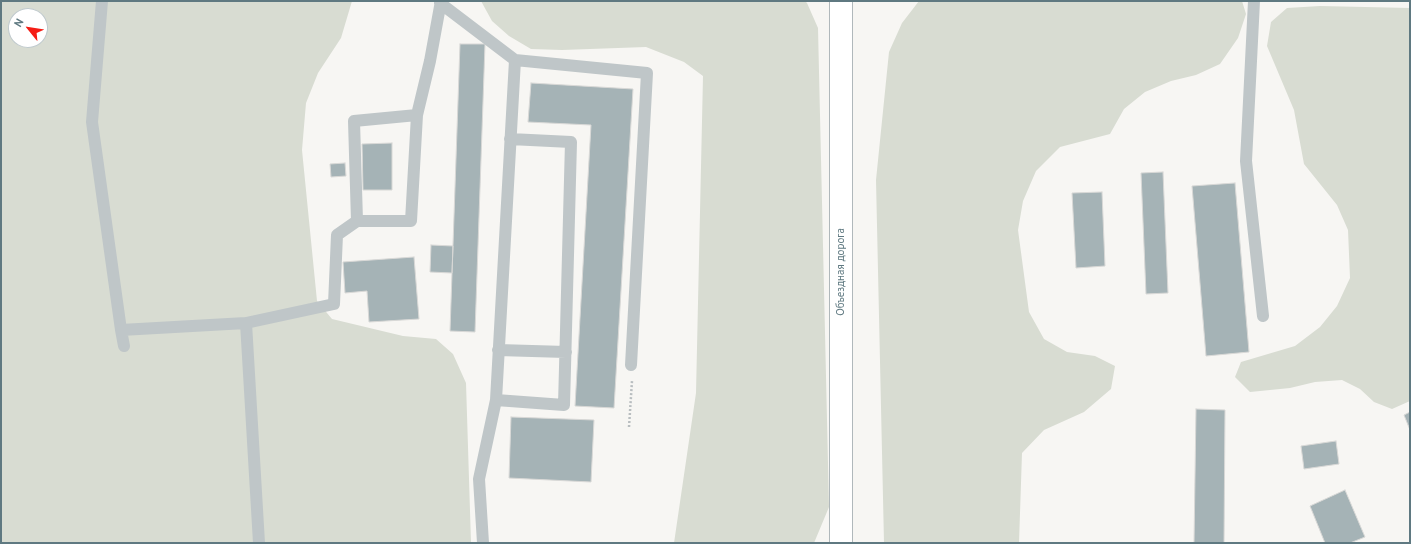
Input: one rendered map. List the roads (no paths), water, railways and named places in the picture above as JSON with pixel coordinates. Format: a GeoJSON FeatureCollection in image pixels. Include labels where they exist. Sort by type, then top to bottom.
{"type":"FeatureCollection","features":[{"type":"Feature","properties":{"kind":"main road","name":"Объездная дорога"},"geometry":{"type":"LineString","coordinates":[[840,1],[841,543]]}},
{"type":"Feature","properties":{"kind":"lane"},"geometry":{"type":"LineString","coordinates":[[102,1],[92,122],[124,346]]}},
{"type":"Feature","properties":{"kind":"lane"},"geometry":{"type":"LineString","coordinates":[[1254,1],[1246,161],[1263,316]]}},
{"type":"Feature","properties":{"kind":"lane"},"geometry":{"type":"LineString","coordinates":[[121,330],[246,323],[334,304],[337,235],[357,221],[411,221],[417,115],[430,61],[440,2],[515,60],[648,73],[631,365]]}},
{"type":"Feature","properties":{"kind":"lane"},"geometry":{"type":"LineString","coordinates":[[483,543],[480,479],[496,400],[515,60]]}},
{"type":"Feature","properties":{"kind":"lane"},"geometry":{"type":"LineString","coordinates":[[357,221],[354,121],[417,115]]}},
{"type":"Feature","properties":{"kind":"lane"},"geometry":{"type":"LineString","coordinates":[[496,400],[564,405],[571,142],[510,139]]}},
{"type":"Feature","properties":{"kind":"lane"},"geometry":{"type":"LineString","coordinates":[[246,323],[258,543]]}},
{"type":"Feature","properties":{"kind":"lane"},"geometry":{"type":"LineString","coordinates":[[498,350],[566,352]]}}]}
